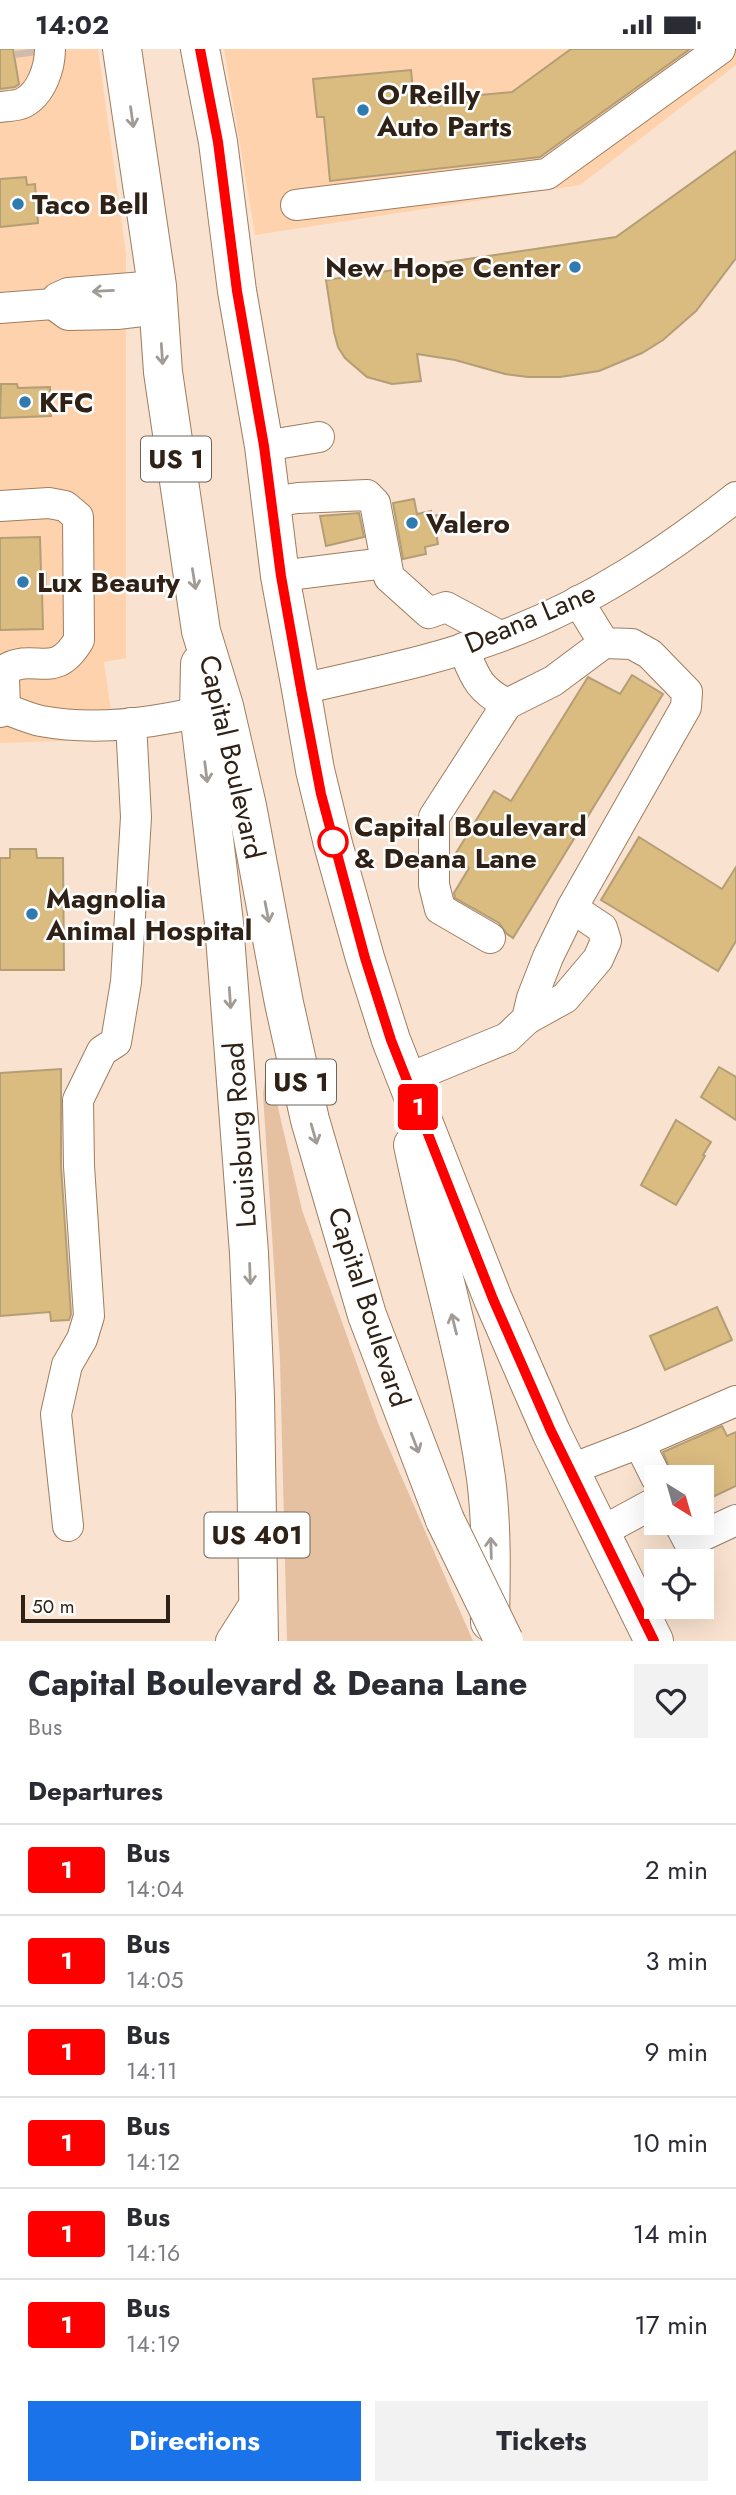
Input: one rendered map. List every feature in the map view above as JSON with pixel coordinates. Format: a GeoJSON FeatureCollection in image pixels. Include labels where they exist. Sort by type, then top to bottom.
{"type":"FeatureCollection","features":[{"type":"Feature","properties":{"kind":"highway","name":"Capital Boulevard"},"geometry":{"type":"LineString","coordinates":[[122,49],[158,298],[163,372],[212,709],[247,806],[284,1003],[310,1120],[367,1315],[445,1520],[503,1641]]}},
{"type":"Feature","properties":{"kind":"highway"},"geometry":{"type":"LineString","coordinates":[[200,49],[218,142],[237,291],[301,689],[333,844],[365,958],[391,1040],[493,1299],[569,1470],[654,1641]]}},
{"type":"Feature","properties":{"kind":"highway","name":"Louisburg Road"},"geometry":{"type":"LineString","coordinates":[[212,709],[224,923],[246,1214],[255,1397],[259,1641]]}},
{"type":"Feature","properties":{"kind":"highway"},"geometry":{"type":"LineString","coordinates":[[391,1040],[475,1409],[490,1515],[490,1641]]}},
{"type":"Feature","properties":{"kind":"street"},"geometry":{"type":"LineString","coordinates":[[296,205],[547,174],[720,49]]}},
{"type":"Feature","properties":{"kind":"street"},"geometry":{"type":"LineString","coordinates":[[0,107],[22,104],[37,91],[48,68],[40,52]]}},
{"type":"Feature","properties":{"kind":"street"},"geometry":{"type":"LineString","coordinates":[[0,308],[53,304],[57,298],[68,293],[158,298]]}},
{"type":"Feature","properties":{"kind":"street"},"geometry":{"type":"LineString","coordinates":[[264,446],[318,437]]}},
{"type":"Feature","properties":{"kind":"street"},"geometry":{"type":"LineString","coordinates":[[271,502],[367,495],[375,503],[388,577],[429,613],[432,628],[454,650],[488,694],[507,704]]}},
{"type":"Feature","properties":{"kind":"street","name":"Deana Lane"},"geometry":{"type":"LineString","coordinates":[[301,689],[454,650],[500,636],[556,613],[662,552],[736,497]]}},
{"type":"Feature","properties":{"kind":"street"},"geometry":{"type":"LineString","coordinates":[[0,506],[49,503],[65,506],[78,517],[79,640],[70,655],[54,664],[15,664],[6,670],[2,709],[39,720],[90,727],[212,709]]}},
{"type":"Feature","properties":{"kind":"street"},"geometry":{"type":"LineString","coordinates":[[281,576],[385,563]]}},
{"type":"Feature","properties":{"kind":"street"},"geometry":{"type":"LineString","coordinates":[[578,601],[604,643]]}},
{"type":"Feature","properties":{"kind":"street"},"geometry":{"type":"LineString","coordinates":[[429,613],[446,607],[500,636]]}},
{"type":"Feature","properties":{"kind":"street"},"geometry":{"type":"LineString","coordinates":[[490,938],[440,909],[434,885],[434,817],[507,704],[553,681],[604,643],[632,644],[650,654],[688,692],[686,707],[572,908],[540,978],[527,1019]]}},
{"type":"Feature","properties":{"kind":"street"},"geometry":{"type":"LineString","coordinates":[[68,1526],[56,1414],[67,1366],[82,1339],[89,1316],[79,1166],[78,1100],[102,1051],[116,1042],[126,982],[136,817],[131,723]]}},
{"type":"Feature","properties":{"kind":"street"},"geometry":{"type":"LineString","coordinates":[[407,1079],[506,1038],[527,1019],[565,998],[598,960],[606,941],[603,928],[572,908]]}},
{"type":"Feature","properties":{"kind":"street"},"geometry":{"type":"LineString","coordinates":[[569,1470],[736,1401]]}},
{"type":"Feature","properties":{"kind":"street"},"geometry":{"type":"LineString","coordinates":[[639,1443],[650,1465]]}},
{"type":"Feature","properties":{"kind":"street"},"geometry":{"type":"LineString","coordinates":[[599,1533],[644,1509]]}},
{"type":"Feature","properties":{"kind":"street"},"geometry":{"type":"LineString","coordinates":[[714,1530],[736,1520]]}},
{"type":"Feature","properties":{"kind":"street"},"geometry":{"type":"LineString","coordinates":[[685,1535],[689,1542],[704,1535]]}},
{"type":"Feature","properties":{"kind":"street"},"geometry":{"type":"LineString","coordinates":[[231,1641],[259,1597]]}},
{"type":"Feature","properties":{"kind":"shaded area"},"geometry":{"type":"Polygon","coordinates":[[[0,49],[98,49],[126,254],[126,658],[104,662],[115,739],[0,743],[0,49]]]}},
{"type":"Feature","properties":{"kind":"shaded area"},"geometry":{"type":"Polygon","coordinates":[[[224,49],[736,49],[736,65],[580,185],[255,235],[224,49]]]}},
{"type":"Feature","properties":{"kind":"shaded area"},"geometry":{"type":"Polygon","coordinates":[[[265,1078],[272,1082],[302,1210],[378,1423],[473,1641],[287,1641],[280,1360],[263,1094],[265,1078]]]}},
{"type":"Feature","properties":{"kind":"building"},"geometry":{"type":"Polygon","coordinates":[[[0,49],[13,49],[19,84],[15,87],[0,89],[0,49]]]}},
{"type":"Feature","properties":{"kind":"building"},"geometry":{"type":"Polygon","coordinates":[[[571,49],[690,49],[540,157],[330,181],[324,117],[317,117],[313,79],[411,70],[414,101],[512,92],[571,49]]]}},
{"type":"Feature","properties":{"kind":"building","name":"New Hope Center"},"geometry":{"type":"Polygon","coordinates":[[[736,151],[736,258],[696,311],[663,340],[642,353],[599,371],[560,377],[505,374],[455,360],[417,354],[421,381],[392,384],[367,377],[345,358],[338,347],[326,280],[616,237],[736,151]]]}},
{"type":"Feature","properties":{"kind":"building","name":"Taco Bell"},"geometry":{"type":"Polygon","coordinates":[[[26,177],[27,185],[35,184],[38,223],[0,227],[0,179],[26,177]]]}},
{"type":"Feature","properties":{"kind":"building","name":"KFC"},"geometry":{"type":"Polygon","coordinates":[[[1,384],[17,384],[18,388],[50,387],[51,416],[0,418],[1,384]]]}},
{"type":"Feature","properties":{"kind":"building","name":"Valero"},"geometry":{"type":"Polygon","coordinates":[[[414,499],[417,514],[431,511],[431,516],[439,515],[442,530],[436,532],[438,544],[425,547],[426,554],[403,559],[393,503],[414,499]]]}},
{"type":"Feature","properties":{"kind":"building","name":"Valero"},"geometry":{"type":"Polygon","coordinates":[[[359,513],[364,537],[326,546],[320,516],[359,513]]]}},
{"type":"Feature","properties":{"kind":"building","name":"Lux Beauty"},"geometry":{"type":"Polygon","coordinates":[[[40,537],[41,573],[46,573],[46,591],[42,592],[43,629],[0,630],[0,538],[40,537]]]}},
{"type":"Feature","properties":{"kind":"building"},"geometry":{"type":"Polygon","coordinates":[[[632,675],[663,694],[513,938],[499,923],[455,898],[454,893],[469,868],[453,858],[494,791],[511,801],[588,677],[620,694],[632,675]]]}},
{"type":"Feature","properties":{"kind":"building"},"geometry":{"type":"Polygon","coordinates":[[[639,837],[722,889],[736,867],[736,941],[718,971],[601,900],[639,837]]]}},
{"type":"Feature","properties":{"kind":"building","name":"Magnolia Animal Hospital"},"geometry":{"type":"Polygon","coordinates":[[[10,849],[36,849],[37,858],[63,858],[64,970],[0,970],[0,858],[10,858],[10,849]]]}},
{"type":"Feature","properties":{"kind":"building"},"geometry":{"type":"Polygon","coordinates":[[[719,1067],[736,1077],[736,1120],[701,1097],[719,1067]]]}},
{"type":"Feature","properties":{"kind":"building"},"geometry":{"type":"Polygon","coordinates":[[[61,1069],[61,1166],[71,1314],[69,1320],[51,1321],[50,1312],[0,1316],[0,1073],[61,1069]]]}},
{"type":"Feature","properties":{"kind":"building"},"geometry":{"type":"Polygon","coordinates":[[[676,1120],[711,1142],[676,1205],[641,1185],[676,1120]]]}},
{"type":"Feature","properties":{"kind":"building"},"geometry":{"type":"Polygon","coordinates":[[[717,1307],[732,1340],[665,1370],[650,1336],[717,1307]]]}},
{"type":"Feature","properties":{"kind":"building"},"geometry":{"type":"Polygon","coordinates":[[[722,1426],[727,1436],[736,1432],[736,1486],[714,1496],[714,1465],[668,1465],[663,1452],[722,1426]]]}},
{"type":"Feature","properties":{"kind":"tunnel"},"geometry":{"type":"LineString","coordinates":[[29,49],[30,56]]}},
{"type":"Feature","properties":{"kind":"bus line","name":"1"},"geometry":{"type":"LineString","coordinates":[[200,49],[218,142],[237,291],[301,689],[321,794],[365,958],[391,1040],[493,1299],[551,1431],[654,1641]]}},
{"type":"Feature","properties":{"kind":"place","name":"O'Reilly Auto Parts"},"geometry":{"type":"Point","coordinates":[363,110]}},
{"type":"Feature","properties":{"kind":"place","name":"Taco Bell"},"geometry":{"type":"Point","coordinates":[18,204]}},
{"type":"Feature","properties":{"kind":"place","name":"New Hope Center"},"geometry":{"type":"Point","coordinates":[575,267]}},
{"type":"Feature","properties":{"kind":"place","name":"KFC"},"geometry":{"type":"Point","coordinates":[25,402]}},
{"type":"Feature","properties":{"kind":"place","name":"Valero"},"geometry":{"type":"Point","coordinates":[412,523]}},
{"type":"Feature","properties":{"kind":"place","name":"Lux Beauty"},"geometry":{"type":"Point","coordinates":[23,582]}},
{"type":"Feature","properties":{"kind":"place","name":"Capital Boulevard & Deana Lane"},"geometry":{"type":"Point","coordinates":[333,842]}},
{"type":"Feature","properties":{"kind":"place","name":"Magnolia Animal Hospital"},"geometry":{"type":"Point","coordinates":[32,914]}}]}
